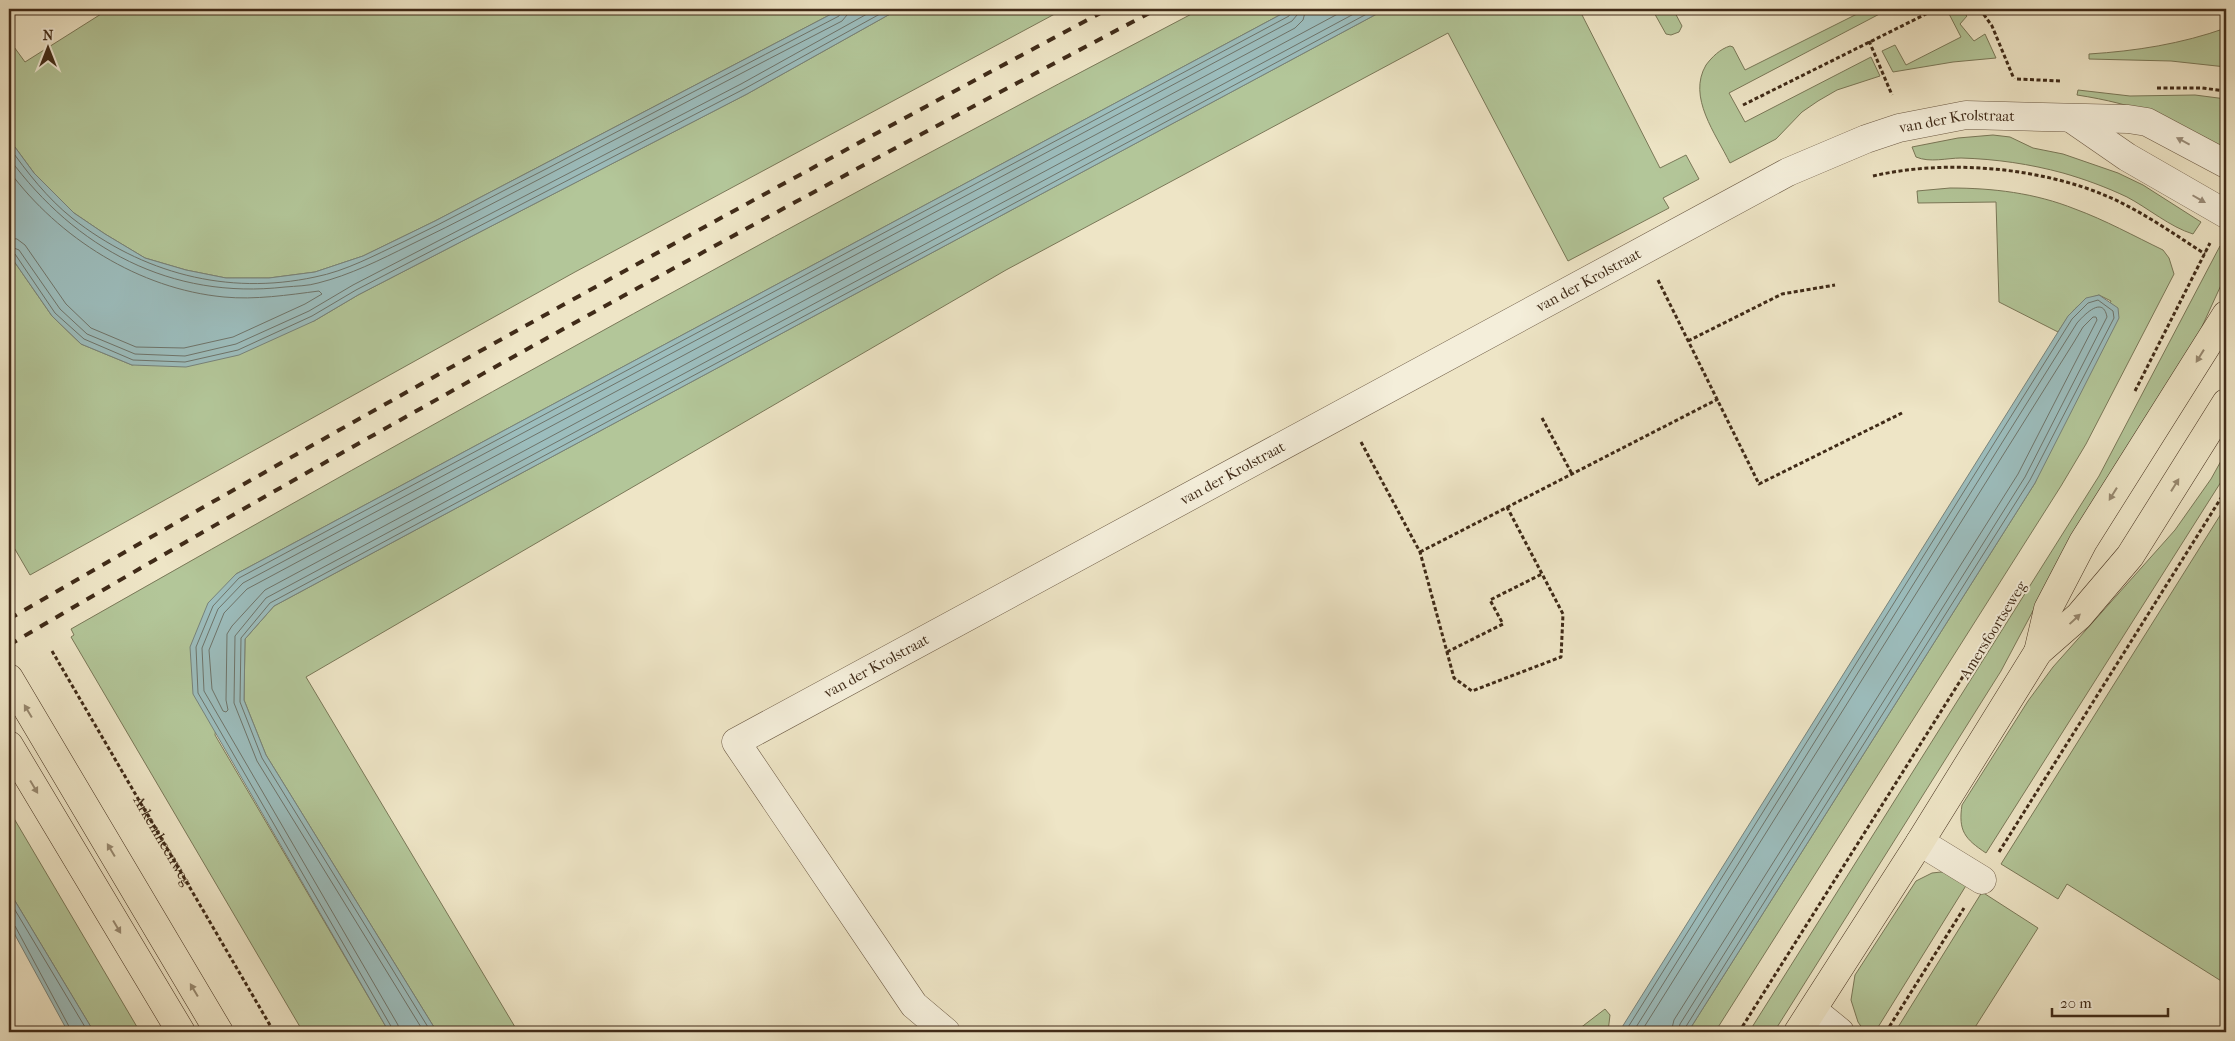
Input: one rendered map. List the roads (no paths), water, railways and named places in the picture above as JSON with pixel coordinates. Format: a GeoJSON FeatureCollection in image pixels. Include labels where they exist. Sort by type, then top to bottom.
{"type":"FeatureCollection","features":[{"type":"Feature","properties":{"kind":"main road"},"geometry":{"type":"LineString","coordinates":[[2038,652],[2048,609],[2083,542],[2226,315]]}},
{"type":"Feature","properties":{"kind":"main road"},"geometry":{"type":"LineString","coordinates":[[1798,1032],[1920,842],[2038,652],[2079,616],[2130,556],[2226,403]]}},
{"type":"Feature","properties":{"kind":"main road"},"geometry":{"type":"LineString","coordinates":[[9,678],[219,1032]]}},
{"type":"Feature","properties":{"kind":"main road"},"geometry":{"type":"LineString","coordinates":[[9,745],[181,1032]]}},
{"type":"Feature","properties":{"kind":"street","name":"van der Krolstraat"},"geometry":{"type":"LineString","coordinates":[[946,1032],[914,1005],[736,742],[1788,172],[1835,151],[1899,128],[1966,115],[2128,119],[2147,122],[2226,164]]}},
{"type":"Feature","properties":{"kind":"street"},"geometry":{"type":"LineString","coordinates":[[2072,119],[2220,226]]}},
{"type":"Feature","properties":{"kind":"street"},"geometry":{"type":"LineString","coordinates":[[1920,842],[1982,880]]}},
{"type":"Feature","properties":{"kind":"street"},"geometry":{"type":"LineString","coordinates":[[1813,1010],[1840,1032]]}},
{"type":"Feature","properties":{"kind":"water"},"geometry":{"type":"Polygon","coordinates":[[[841,9],[899,9],[747,94],[358,295],[314,321],[239,355],[186,367],[132,365],[81,344],[52,316],[9,254],[9,139],[34,173],[74,213],[145,258],[186,270],[226,278],[269,278],[315,272],[363,256],[435,221],[841,9]]]}},
{"type":"Feature","properties":{"kind":"water"},"geometry":{"type":"Polygon","coordinates":[[[1291,9],[1386,9],[274,606],[245,639],[244,700],[266,755],[437,1032],[389,1032],[193,694],[190,647],[208,603],[236,574],[1291,9]]]}},
{"type":"Feature","properties":{"kind":"water"},"geometry":{"type":"Polygon","coordinates":[[[2099,295],[2118,308],[2119,318],[2035,483],[1688,1032],[1619,1032],[2068,316],[2086,298],[2099,295]]]}},
{"type":"Feature","properties":{"kind":"water"},"geometry":{"type":"Polygon","coordinates":[[[9,891],[94,1032],[68,1032],[9,924],[9,891]]]}},
{"type":"Feature","properties":{"kind":"railway"},"geometry":{"type":"LineString","coordinates":[[9,619],[281,463],[556,309],[1108,9]]}},
{"type":"Feature","properties":{"kind":"railway"},"geometry":{"type":"LineString","coordinates":[[9,645],[293,481],[579,320],[867,163],[1157,9]]}}]}
